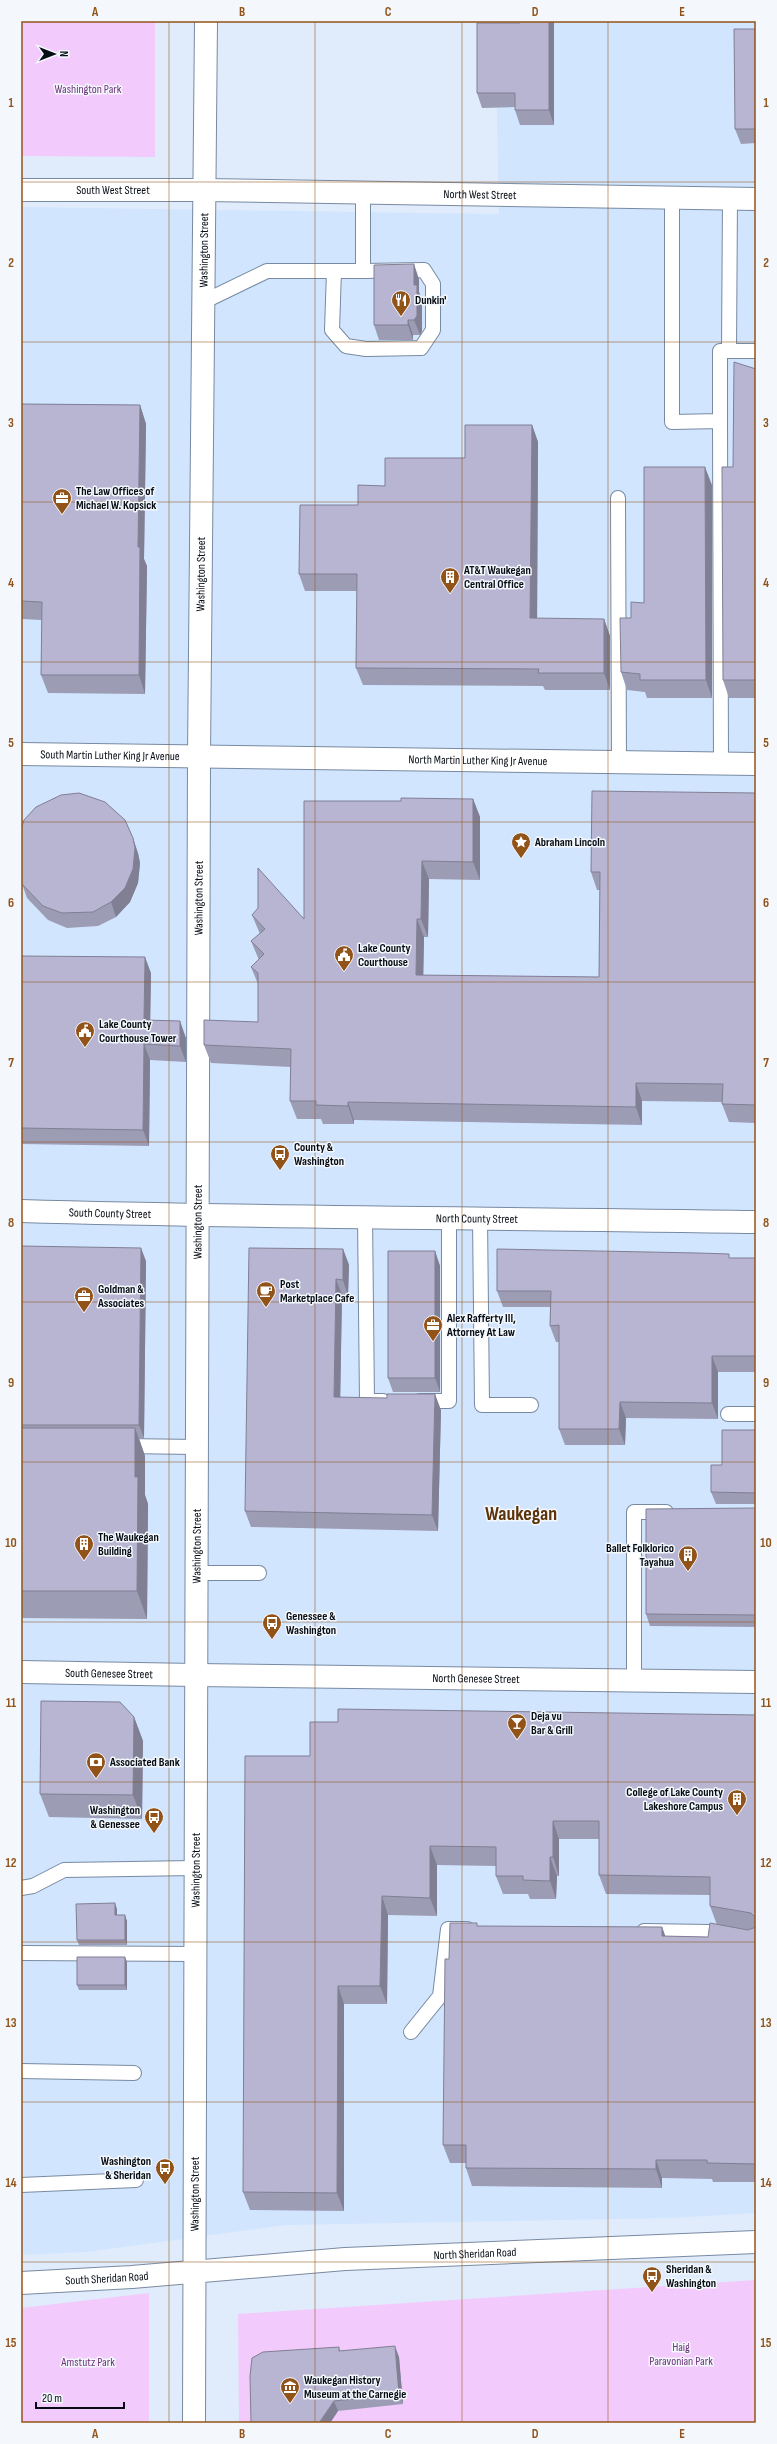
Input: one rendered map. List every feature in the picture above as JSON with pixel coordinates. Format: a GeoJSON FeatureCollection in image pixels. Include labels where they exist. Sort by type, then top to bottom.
{"type":"FeatureCollection","features":[{"type":"Feature","properties":{"kind":"main road","name":"Washington Street"},"geometry":{"type":"LineString","coordinates":[[194,2423],[200,756],[206,21]]}},
{"type":"Feature","properties":{"kind":"main road","name":"South West Street"},"geometry":{"type":"LineString","coordinates":[[21,190],[204,190]]}},
{"type":"Feature","properties":{"kind":"main road","name":"North West Street"},"geometry":{"type":"LineString","coordinates":[[204,190],[756,199]]}},
{"type":"Feature","properties":{"kind":"main road","name":"South Martin Luther King Jr Avenue"},"geometry":{"type":"LineString","coordinates":[[21,754],[200,756]]}},
{"type":"Feature","properties":{"kind":"main road","name":"North Martin Luther King Jr Avenue"},"geometry":{"type":"LineString","coordinates":[[200,756],[756,764]]}},
{"type":"Feature","properties":{"kind":"main road","name":"South County Street"},"geometry":{"type":"LineString","coordinates":[[21,1211],[198,1216]]}},
{"type":"Feature","properties":{"kind":"main road","name":"North County Street"},"geometry":{"type":"LineString","coordinates":[[198,1216],[480,1217],[756,1222]]}},
{"type":"Feature","properties":{"kind":"main road","name":"South Genesee Street"},"geometry":{"type":"LineString","coordinates":[[21,1672],[196,1675]]}},
{"type":"Feature","properties":{"kind":"main road","name":"North Genesee Street"},"geometry":{"type":"LineString","coordinates":[[196,1675],[756,1682]]}},
{"type":"Feature","properties":{"kind":"main road","name":"North Sheridan Road"},"geometry":{"type":"LineString","coordinates":[[194,2273],[346,2259],[756,2242]]}},
{"type":"Feature","properties":{"kind":"main road","name":"South Sheridan Road"},"geometry":{"type":"LineString","coordinates":[[21,2283],[194,2273]]}},
{"type":"Feature","properties":{"kind":"lane"},"geometry":{"type":"LineString","coordinates":[[363,193],[363,271]]}},
{"type":"Feature","properties":{"kind":"lane"},"geometry":{"type":"LineString","coordinates":[[672,198],[672,422],[720,421]]}},
{"type":"Feature","properties":{"kind":"lane"},"geometry":{"type":"LineString","coordinates":[[729,351],[730,198]]}},
{"type":"Feature","properties":{"kind":"lane"},"geometry":{"type":"LineString","coordinates":[[203,302],[267,271],[424,270],[433,284],[433,330],[421,348],[366,349],[346,346],[332,330],[334,271]]}},
{"type":"Feature","properties":{"kind":"lane"},"geometry":{"type":"LineString","coordinates":[[721,763],[720,351],[756,351]]}},
{"type":"Feature","properties":{"kind":"lane"},"geometry":{"type":"LineString","coordinates":[[618,498],[619,762]]}},
{"type":"Feature","properties":{"kind":"lane"},"geometry":{"type":"LineString","coordinates":[[366,1216],[367,1401],[450,1401],[450,1217]]}},
{"type":"Feature","properties":{"kind":"lane"},"geometry":{"type":"LineString","coordinates":[[480,1217],[482,1405],[531,1405]]}},
{"type":"Feature","properties":{"kind":"lane"},"geometry":{"type":"LineString","coordinates":[[728,1414],[756,1414]]}},
{"type":"Feature","properties":{"kind":"lane"},"geometry":{"type":"LineString","coordinates":[[112,1446],[197,1447]]}},
{"type":"Feature","properties":{"kind":"lane"},"geometry":{"type":"LineString","coordinates":[[634,1680],[634,1512],[680,1512]]}},
{"type":"Feature","properties":{"kind":"lane"},"geometry":{"type":"LineString","coordinates":[[196,1573],[259,1573]]}},
{"type":"Feature","properties":{"kind":"lane"},"geometry":{"type":"LineString","coordinates":[[21,1888],[33,1886],[64,1870],[195,1868]]}},
{"type":"Feature","properties":{"kind":"lane"},"geometry":{"type":"LineString","coordinates":[[411,2032],[440,1996],[448,1929],[483,1929]]}},
{"type":"Feature","properties":{"kind":"lane"},"geometry":{"type":"LineString","coordinates":[[632,1931],[710,1932],[756,1940]]}},
{"type":"Feature","properties":{"kind":"lane"},"geometry":{"type":"LineString","coordinates":[[21,1953],[195,1954]]}},
{"type":"Feature","properties":{"kind":"lane"},"geometry":{"type":"LineString","coordinates":[[21,2071],[134,2073]]}},
{"type":"Feature","properties":{"kind":"lane"},"geometry":{"type":"LineString","coordinates":[[21,2185],[136,2180]]}},
{"type":"Feature","properties":{"kind":"shaded area"},"geometry":{"type":"Polygon","coordinates":[[[495,21],[756,21],[756,2213],[671,2218],[286,2225],[86,2252],[21,2255],[21,207],[499,214],[495,21]]]}},
{"type":"Feature","properties":{"kind":"green space","name":"Washington Park"},"geometry":{"type":"Polygon","coordinates":[[[21,21],[155,21],[155,157],[21,156],[21,21]]]}},
{"type":"Feature","properties":{"kind":"green space","name":"Haig Paravonian Park"},"geometry":{"type":"Polygon","coordinates":[[[756,2280],[756,2423],[239,2423],[238,2314],[756,2280]]]}},
{"type":"Feature","properties":{"kind":"green space","name":"Amstutz Park"},"geometry":{"type":"Polygon","coordinates":[[[149,2293],[149,2423],[21,2423],[21,2308],[149,2293]]]}},
{"type":"Feature","properties":{"kind":"building"},"geometry":{"type":"Polygon","coordinates":[[[520,21],[549,21],[549,110],[515,110],[515,93],[477,93],[477,23],[520,23],[520,21]]]}},
{"type":"Feature","properties":{"kind":"building"},"geometry":{"type":"Polygon","coordinates":[[[734,29],[756,29],[756,129],[735,129],[734,29]]]}},
{"type":"Feature","properties":{"kind":"building","name":"Dunkin'"},"geometry":{"type":"Polygon","coordinates":[[[414,264],[414,285],[417,285],[417,316],[414,320],[408,320],[408,325],[374,325],[374,265],[414,264]]]}},
{"type":"Feature","properties":{"kind":"building"},"geometry":{"type":"Polygon","coordinates":[[[734,362],[756,369],[756,680],[723,680],[722,467],[733,467],[734,362]]]}},
{"type":"Feature","properties":{"kind":"building"},"geometry":{"type":"Polygon","coordinates":[[[21,404],[140,405],[138,547],[140,547],[139,675],[41,675],[42,602],[21,601],[21,404]]]}},
{"type":"Feature","properties":{"kind":"building","name":"AT&T Waukegan Central Office"},"geometry":{"type":"Polygon","coordinates":[[[465,425],[532,425],[530,618],[604,619],[604,673],[538,673],[539,669],[356,668],[357,574],[299,574],[300,505],[358,505],[358,485],[385,486],[385,458],[465,458],[465,425]]]}},
{"type":"Feature","properties":{"kind":"building"},"geometry":{"type":"Polygon","coordinates":[[[644,467],[705,467],[706,680],[640,680],[640,674],[621,672],[620,618],[631,618],[631,602],[644,603],[644,467]]]}},
{"type":"Feature","properties":{"kind":"building","name":"Lake County Courthouse"},"geometry":{"type":"Polygon","coordinates":[[[592,791],[756,793],[756,1105],[722,1104],[723,1084],[636,1083],[636,1107],[348,1102],[348,1106],[316,1105],[316,1101],[290,1101],[291,1049],[204,1045],[204,1020],[258,1022],[258,973],[251,967],[264,954],[251,941],[265,929],[252,915],[258,908],[258,868],[304,919],[304,801],[401,801],[401,798],[473,799],[473,862],[422,861],[421,919],[417,919],[416,975],[599,977],[600,872],[591,872],[592,791]]]}},
{"type":"Feature","properties":{"kind":"building"},"geometry":{"type":"Polygon","coordinates":[[[79,793],[105,802],[125,820],[133,838],[135,848],[133,869],[125,888],[111,902],[93,912],[62,913],[43,906],[22,884],[21,829],[24,820],[36,807],[61,795],[79,793]]]}},
{"type":"Feature","properties":{"kind":"building","name":"Lake County Courthouse Tower"},"geometry":{"type":"Polygon","coordinates":[[[21,956],[145,957],[144,1020],[180,1021],[180,1046],[144,1044],[143,1130],[21,1128],[21,956]]]}},
{"type":"Feature","properties":{"kind":"building"},"geometry":{"type":"Polygon","coordinates":[[[21,1246],[141,1248],[139,1425],[21,1425],[21,1246]]]}},
{"type":"Feature","properties":{"kind":"building"},"geometry":{"type":"Polygon","coordinates":[[[249,1248],[343,1249],[343,1280],[336,1279],[334,1397],[387,1398],[387,1394],[435,1394],[432,1515],[245,1511],[249,1248]]]}},
{"type":"Feature","properties":{"kind":"building"},"geometry":{"type":"Polygon","coordinates":[[[497,1249],[729,1254],[729,1258],[756,1258],[756,1356],[712,1356],[712,1403],[620,1402],[619,1429],[559,1429],[559,1325],[550,1326],[551,1291],[497,1291],[497,1249]]]}},
{"type":"Feature","properties":{"kind":"building"},"geometry":{"type":"Polygon","coordinates":[[[388,1251],[435,1251],[435,1378],[388,1378],[388,1251]]]}},
{"type":"Feature","properties":{"kind":"building","name":"The Waukegan Building"},"geometry":{"type":"Polygon","coordinates":[[[21,1428],[135,1428],[135,1477],[138,1477],[137,1591],[21,1591],[21,1428]]]}},
{"type":"Feature","properties":{"kind":"building"},"geometry":{"type":"Polygon","coordinates":[[[722,1430],[756,1430],[756,1493],[711,1492],[711,1465],[722,1465],[722,1430]]]}},
{"type":"Feature","properties":{"kind":"building"},"geometry":{"type":"Polygon","coordinates":[[[756,1508],[756,1615],[646,1614],[646,1509],[756,1508]]]}},
{"type":"Feature","properties":{"kind":"building","name":"Associated Bank"},"geometry":{"type":"Polygon","coordinates":[[[41,1701],[120,1702],[134,1717],[133,1795],[40,1794],[41,1701]]]}},
{"type":"Feature","properties":{"kind":"building"},"geometry":{"type":"Polygon","coordinates":[[[338,1709],[756,1715],[756,1918],[751,1913],[710,1906],[710,1877],[599,1875],[599,1821],[553,1821],[553,1857],[550,1857],[550,1881],[523,1880],[523,1876],[496,1876],[496,1847],[430,1846],[430,1898],[382,1896],[380,1986],[338,1986],[337,2193],[243,2192],[245,1756],[310,1756],[310,1722],[338,1722],[338,1709]]]}},
{"type":"Feature","properties":{"kind":"building"},"geometry":{"type":"Polygon","coordinates":[[[115,1903],[115,1915],[125,1915],[125,1940],[77,1940],[76,1904],[115,1903]]]}},
{"type":"Feature","properties":{"kind":"building"},"geometry":{"type":"Polygon","coordinates":[[[450,1923],[477,1923],[477,1926],[662,1927],[662,1936],[708,1937],[710,1923],[748,1930],[756,1927],[756,2164],[707,2163],[707,2160],[656,2160],[656,2169],[466,2168],[466,2145],[443,2145],[445,1959],[449,1959],[450,1923]]]}},
{"type":"Feature","properties":{"kind":"building"},"geometry":{"type":"Polygon","coordinates":[[[77,1957],[125,1957],[125,1985],[77,1985],[77,1957]]]}},
{"type":"Feature","properties":{"kind":"building"},"geometry":{"type":"Polygon","coordinates":[[[395,2346],[399,2394],[334,2401],[319,2423],[251,2423],[250,2376],[252,2358],[263,2352],[339,2347],[339,2351],[395,2346]]]}},
{"type":"Feature","properties":{"kind":"place","name":"Dunkin'"},"geometry":{"type":"Point","coordinates":[401,317]}},
{"type":"Feature","properties":{"kind":"place","name":"The Law Offices of Michael W. Kopsick"},"geometry":{"type":"Point","coordinates":[62,515]}},
{"type":"Feature","properties":{"kind":"place","name":"AT&T Waukegan Central Office"},"geometry":{"type":"Point","coordinates":[450,594]}},
{"type":"Feature","properties":{"kind":"place","name":"Abraham Lincoln"},"geometry":{"type":"Point","coordinates":[521,859]}},
{"type":"Feature","properties":{"kind":"place","name":"Lake County Courthouse"},"geometry":{"type":"Point","coordinates":[344,972]}},
{"type":"Feature","properties":{"kind":"place","name":"Lake County Courthouse Tower"},"geometry":{"type":"Point","coordinates":[85,1048]}},
{"type":"Feature","properties":{"kind":"place","name":"County & Washington"},"geometry":{"type":"Point","coordinates":[280,1171]}},
{"type":"Feature","properties":{"kind":"place","name":"Post Marketplace Cafe"},"geometry":{"type":"Point","coordinates":[266,1308]}},
{"type":"Feature","properties":{"kind":"place","name":"Goldman & Associates"},"geometry":{"type":"Point","coordinates":[84,1313]}},
{"type":"Feature","properties":{"kind":"place","name":"Alex Rafferty III, Attorney At Law"},"geometry":{"type":"Point","coordinates":[433,1342]}},
{"type":"Feature","properties":{"kind":"place","name":"The Waukegan Building"},"geometry":{"type":"Point","coordinates":[84,1561]}},
{"type":"Feature","properties":{"kind":"place","name":"Ballet Folklorico Tayahua"},"geometry":{"type":"Point","coordinates":[688,1572]}},
{"type":"Feature","properties":{"kind":"place","name":"Genessee & Washington"},"geometry":{"type":"Point","coordinates":[272,1640]}},
{"type":"Feature","properties":{"kind":"place","name":"Deja vu Bar & Grill"},"geometry":{"type":"Point","coordinates":[517,1740]}},
{"type":"Feature","properties":{"kind":"place","name":"Associated Bank"},"geometry":{"type":"Point","coordinates":[96,1779]}},
{"type":"Feature","properties":{"kind":"place","name":"College of Lake County Lakeshore Campus"},"geometry":{"type":"Point","coordinates":[737,1816]}},
{"type":"Feature","properties":{"kind":"place","name":"Washington & Genessee"},"geometry":{"type":"Point","coordinates":[154,1834]}},
{"type":"Feature","properties":{"kind":"place","name":"Washington & Sheridan"},"geometry":{"type":"Point","coordinates":[165,2185]}},
{"type":"Feature","properties":{"kind":"place","name":"Sheridan & Washington"},"geometry":{"type":"Point","coordinates":[652,2293]}},
{"type":"Feature","properties":{"kind":"place","name":"Waukegan History Museum at the Carnegie"},"geometry":{"type":"Point","coordinates":[290,2404]}},
{"type":"Feature","properties":{"kind":"district","name":"Waukegan"},"geometry":{"type":"Point","coordinates":[521,1513]}}]}
